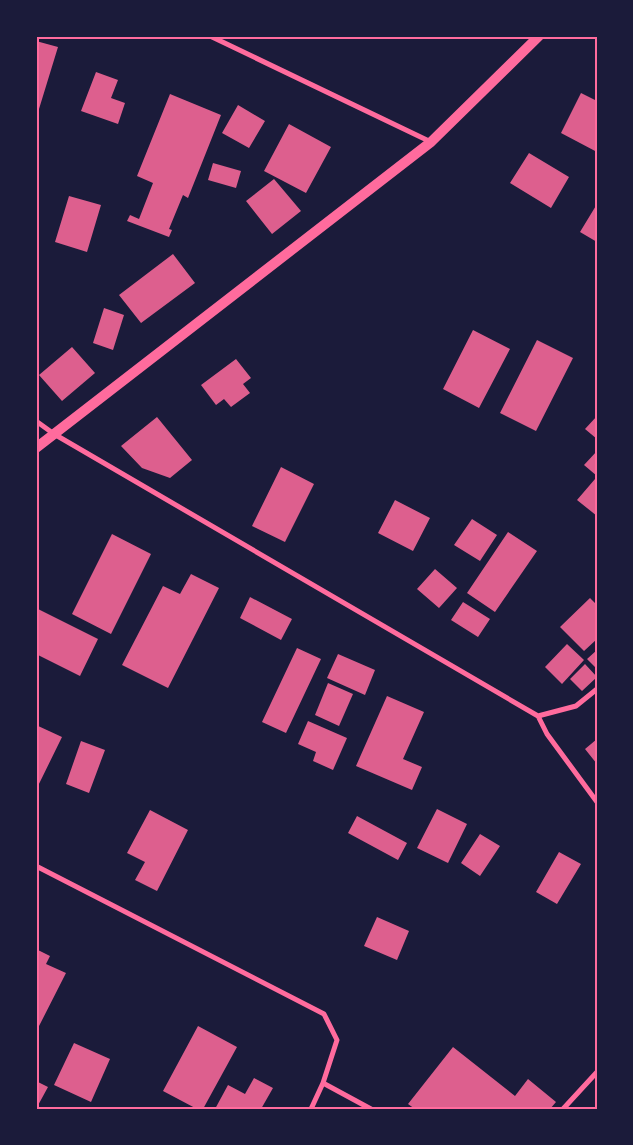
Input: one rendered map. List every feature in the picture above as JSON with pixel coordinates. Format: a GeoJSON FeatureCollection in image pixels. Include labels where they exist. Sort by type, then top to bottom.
{"type":"FeatureCollection","features":[{"type":"Feature","properties":{"kind":"main road"},"geometry":{"type":"LineString","coordinates":[[36,448],[431,142],[539,36]]}},
{"type":"Feature","properties":{"kind":"street"},"geometry":{"type":"LineString","coordinates":[[210,36],[431,142]]}},
{"type":"Feature","properties":{"kind":"street"},"geometry":{"type":"LineString","coordinates":[[36,421],[54,434],[538,716],[547,734],[597,802]]}},
{"type":"Feature","properties":{"kind":"street"},"geometry":{"type":"LineString","coordinates":[[538,716],[576,706],[597,688]]}},
{"type":"Feature","properties":{"kind":"street"},"geometry":{"type":"LineString","coordinates":[[36,866],[324,1014],[337,1040],[323,1083],[311,1109]]}},
{"type":"Feature","properties":{"kind":"street"},"geometry":{"type":"LineString","coordinates":[[563,1109],[597,1072]]}},
{"type":"Feature","properties":{"kind":"street"},"geometry":{"type":"LineString","coordinates":[[323,1083],[371,1109]]}},
{"type":"Feature","properties":{"kind":"building"},"geometry":{"type":"Polygon","coordinates":[[[36,41],[58,47],[39,109],[36,108],[36,41]]]}},
{"type":"Feature","properties":{"kind":"building"},"geometry":{"type":"Polygon","coordinates":[[[96,72],[118,80],[111,98],[125,103],[118,124],[81,111],[96,72]]]}},
{"type":"Feature","properties":{"kind":"building"},"geometry":{"type":"Polygon","coordinates":[[[581,93],[597,101],[597,152],[561,133],[581,93]]]}},
{"type":"Feature","properties":{"kind":"building"},"geometry":{"type":"Polygon","coordinates":[[[170,94],[221,115],[188,198],[183,195],[169,229],[172,230],[169,237],[127,221],[130,215],[139,219],[153,183],[137,176],[170,94]]]}},
{"type":"Feature","properties":{"kind":"building"},"geometry":{"type":"Polygon","coordinates":[[[238,105],[265,121],[249,148],[222,133],[238,105]]]}},
{"type":"Feature","properties":{"kind":"building"},"geometry":{"type":"Polygon","coordinates":[[[289,124],[331,147],[306,193],[264,171],[289,124]]]}},
{"type":"Feature","properties":{"kind":"building"},"geometry":{"type":"Polygon","coordinates":[[[529,153],[569,177],[551,208],[510,183],[529,153]]]}},
{"type":"Feature","properties":{"kind":"building"},"geometry":{"type":"Polygon","coordinates":[[[213,163],[241,171],[236,188],[208,180],[213,163]]]}},
{"type":"Feature","properties":{"kind":"building"},"geometry":{"type":"Polygon","coordinates":[[[274,179],[301,211],[272,234],[246,201],[274,179]]]}},
{"type":"Feature","properties":{"kind":"building"},"geometry":{"type":"Polygon","coordinates":[[[69,196],[101,205],[87,252],[55,242],[69,196]]]}},
{"type":"Feature","properties":{"kind":"building"},"geometry":{"type":"Polygon","coordinates":[[[597,204],[597,242],[580,232],[597,204]]]}},
{"type":"Feature","properties":{"kind":"building"},"geometry":{"type":"Polygon","coordinates":[[[173,254],[195,283],[141,323],[119,295],[173,254]]]}},
{"type":"Feature","properties":{"kind":"building"},"geometry":{"type":"Polygon","coordinates":[[[104,308],[124,315],[113,350],[93,343],[104,308]]]}},
{"type":"Feature","properties":{"kind":"building"},"geometry":{"type":"Polygon","coordinates":[[[473,330],[510,349],[479,408],[443,389],[473,330]]]}},
{"type":"Feature","properties":{"kind":"building"},"geometry":{"type":"Polygon","coordinates":[[[537,340],[573,358],[536,431],[500,413],[537,340]]]}},
{"type":"Feature","properties":{"kind":"building"},"geometry":{"type":"Polygon","coordinates":[[[72,347],[95,373],[62,401],[39,375],[72,347]]]}},
{"type":"Feature","properties":{"kind":"building"},"geometry":{"type":"Polygon","coordinates":[[[236,359],[251,378],[243,384],[250,393],[231,407],[224,399],[216,405],[201,385],[236,359]]]}},
{"type":"Feature","properties":{"kind":"building"},"geometry":{"type":"Polygon","coordinates":[[[597,416],[597,439],[585,429],[597,416]]]}},
{"type":"Feature","properties":{"kind":"building"},"geometry":{"type":"Polygon","coordinates":[[[157,417],[192,460],[170,478],[142,468],[121,446],[157,417]]]}},
{"type":"Feature","properties":{"kind":"building"},"geometry":{"type":"Polygon","coordinates":[[[597,451],[597,476],[584,465],[597,451]]]}},
{"type":"Feature","properties":{"kind":"building"},"geometry":{"type":"Polygon","coordinates":[[[281,467],[314,484],[285,542],[252,526],[281,467]]]}},
{"type":"Feature","properties":{"kind":"building"},"geometry":{"type":"Polygon","coordinates":[[[595,479],[597,481],[597,516],[577,500],[595,479]]]}},
{"type":"Feature","properties":{"kind":"building"},"geometry":{"type":"Polygon","coordinates":[[[395,500],[430,518],[413,551],[378,533],[395,500]]]}},
{"type":"Feature","properties":{"kind":"building"},"geometry":{"type":"Polygon","coordinates":[[[472,519],[497,535],[480,561],[454,545],[472,519]]]}},
{"type":"Feature","properties":{"kind":"building"},"geometry":{"type":"Polygon","coordinates":[[[508,532],[537,551],[495,612],[467,593],[508,532]]]}},
{"type":"Feature","properties":{"kind":"building"},"geometry":{"type":"Polygon","coordinates":[[[112,534],[151,554],[111,634],[72,614],[112,534]]]}},
{"type":"Feature","properties":{"kind":"building"},"geometry":{"type":"Polygon","coordinates":[[[435,569],[457,588],[439,608],[417,589],[435,569]]]}},
{"type":"Feature","properties":{"kind":"building"},"geometry":{"type":"Polygon","coordinates":[[[191,574],[219,588],[168,688],[122,665],[163,586],[180,594],[191,574]]]}},
{"type":"Feature","properties":{"kind":"building"},"geometry":{"type":"Polygon","coordinates":[[[250,597],[292,619],[281,640],[240,618],[250,597]]]}},
{"type":"Feature","properties":{"kind":"building"},"geometry":{"type":"Polygon","coordinates":[[[590,598],[597,605],[597,639],[584,651],[560,627],[590,598]]]}},
{"type":"Feature","properties":{"kind":"building"},"geometry":{"type":"Polygon","coordinates":[[[463,602],[490,619],[478,637],[451,620],[463,602]]]}},
{"type":"Feature","properties":{"kind":"building"},"geometry":{"type":"Polygon","coordinates":[[[36,608],[98,639],[80,676],[36,654],[36,608]]]}},
{"type":"Feature","properties":{"kind":"building"},"geometry":{"type":"Polygon","coordinates":[[[567,644],[584,660],[562,684],[545,667],[567,644]]]}},
{"type":"Feature","properties":{"kind":"building"},"geometry":{"type":"Polygon","coordinates":[[[297,648],[321,659],[286,733],[262,722],[297,648]]]}},
{"type":"Feature","properties":{"kind":"building"},"geometry":{"type":"Polygon","coordinates":[[[597,650],[597,669],[587,659],[597,650]]]}},
{"type":"Feature","properties":{"kind":"building"},"geometry":{"type":"Polygon","coordinates":[[[338,654],[375,670],[365,695],[327,678],[338,654]]]}},
{"type":"Feature","properties":{"kind":"building"},"geometry":{"type":"Polygon","coordinates":[[[585,664],[597,677],[582,691],[570,679],[585,664]]]}},
{"type":"Feature","properties":{"kind":"building"},"geometry":{"type":"Polygon","coordinates":[[[328,683],[353,694],[339,726],[315,715],[328,683]]]}},
{"type":"Feature","properties":{"kind":"building"},"geometry":{"type":"Polygon","coordinates":[[[387,696],[424,712],[403,759],[422,767],[412,790],[356,766],[387,696]]]}},
{"type":"Feature","properties":{"kind":"building"},"geometry":{"type":"Polygon","coordinates":[[[308,721],[347,738],[333,770],[313,761],[316,752],[298,744],[308,721]]]}},
{"type":"Feature","properties":{"kind":"building"},"geometry":{"type":"Polygon","coordinates":[[[36,725],[62,737],[36,790],[36,725]]]}},
{"type":"Feature","properties":{"kind":"building"},"geometry":{"type":"Polygon","coordinates":[[[597,739],[597,764],[585,749],[597,739]]]}},
{"type":"Feature","properties":{"kind":"building"},"geometry":{"type":"Polygon","coordinates":[[[81,741],[105,750],[89,793],[66,784],[81,741]]]}},
{"type":"Feature","properties":{"kind":"building"},"geometry":{"type":"Polygon","coordinates":[[[437,809],[467,824],[448,863],[417,848],[437,809]]]}},
{"type":"Feature","properties":{"kind":"building"},"geometry":{"type":"Polygon","coordinates":[[[150,810],[188,830],[157,891],[135,880],[145,862],[127,853],[150,810]]]}},
{"type":"Feature","properties":{"kind":"building"},"geometry":{"type":"Polygon","coordinates":[[[357,816],[407,843],[398,860],[348,833],[357,816]]]}},
{"type":"Feature","properties":{"kind":"building"},"geometry":{"type":"Polygon","coordinates":[[[480,834],[500,846],[480,876],[461,863],[480,834]]]}},
{"type":"Feature","properties":{"kind":"building"},"geometry":{"type":"Polygon","coordinates":[[[559,852],[581,864],[557,904],[536,892],[559,852]]]}},
{"type":"Feature","properties":{"kind":"building"},"geometry":{"type":"Polygon","coordinates":[[[377,917],[409,931],[397,960],[364,946],[377,917]]]}},
{"type":"Feature","properties":{"kind":"building"},"geometry":{"type":"Polygon","coordinates":[[[36,949],[50,956],[46,964],[66,973],[36,1032],[36,949]]]}},
{"type":"Feature","properties":{"kind":"building"},"geometry":{"type":"Polygon","coordinates":[[[198,1026],[237,1047],[203,1109],[197,1109],[163,1091],[198,1026]]]}},
{"type":"Feature","properties":{"kind":"building"},"geometry":{"type":"Polygon","coordinates":[[[74,1043],[110,1059],[91,1102],[54,1085],[74,1043]]]}},
{"type":"Feature","properties":{"kind":"building"},"geometry":{"type":"Polygon","coordinates":[[[453,1047],[515,1096],[528,1079],[556,1102],[550,1109],[415,1109],[408,1104],[453,1047]]]}},
{"type":"Feature","properties":{"kind":"building"},"geometry":{"type":"Polygon","coordinates":[[[254,1078],[273,1088],[261,1109],[215,1109],[228,1085],[245,1094],[254,1078]]]}},
{"type":"Feature","properties":{"kind":"building"},"geometry":{"type":"Polygon","coordinates":[[[36,1081],[48,1087],[36,1109],[36,1081]]]}}]}
